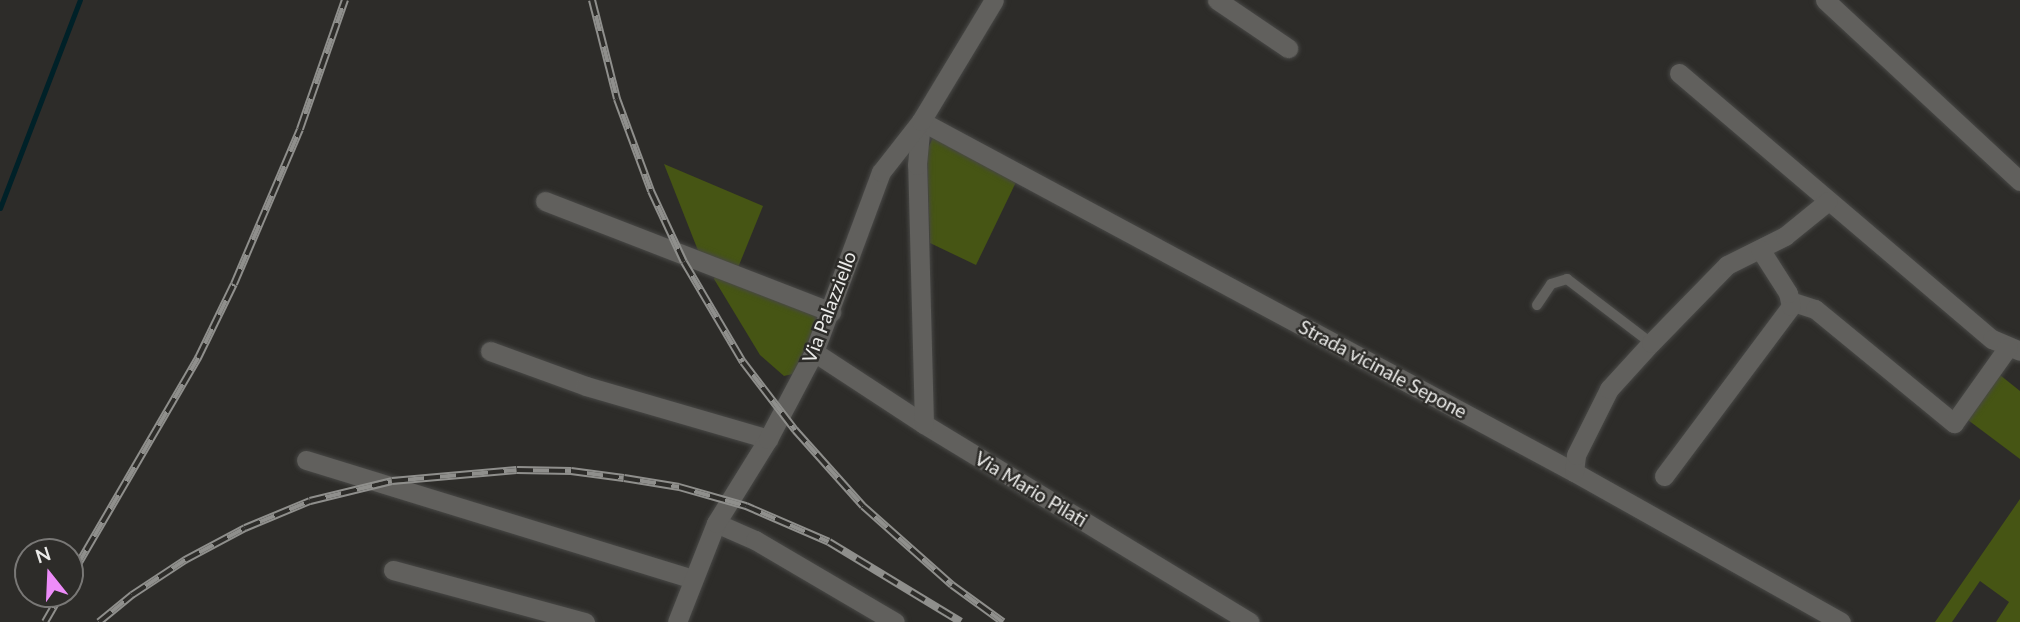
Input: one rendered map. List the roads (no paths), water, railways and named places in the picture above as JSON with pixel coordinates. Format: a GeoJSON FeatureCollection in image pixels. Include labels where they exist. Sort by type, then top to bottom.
{"type":"FeatureCollection","features":[{"type":"Feature","properties":{"kind":"street","name":"Via Palazziello"},"geometry":{"type":"LineString","coordinates":[[677,622],[716,523],[768,439],[814,352],[881,172],[921,121],[994,0]]}},
{"type":"Feature","properties":{"kind":"street"},"geometry":{"type":"LineString","coordinates":[[1217,0],[1288,48]]}},
{"type":"Feature","properties":{"kind":"street"},"geometry":{"type":"LineString","coordinates":[[1825,0],[2020,181]]}},
{"type":"Feature","properties":{"kind":"street"},"geometry":{"type":"LineString","coordinates":[[1679,73],[1992,339],[2014,349],[1954,423],[1815,309],[1790,300]]}},
{"type":"Feature","properties":{"kind":"street"},"geometry":{"type":"LineString","coordinates":[[921,121],[917,165],[924,424]]}},
{"type":"Feature","properties":{"kind":"street","name":"Strada vicinale Sepone"},"geometry":{"type":"LineString","coordinates":[[921,121],[1574,472],[1841,622]]}},
{"type":"Feature","properties":{"kind":"street"},"geometry":{"type":"LineString","coordinates":[[545,201],[831,312]]}},
{"type":"Feature","properties":{"kind":"street"},"geometry":{"type":"LineString","coordinates":[[1574,472],[1576,455],[1609,389],[1651,343],[1727,265],[1785,236],[1828,201]]}},
{"type":"Feature","properties":{"kind":"street"},"geometry":{"type":"LineString","coordinates":[[1664,476],[1786,317],[1791,306],[1759,249]]}},
{"type":"Feature","properties":{"kind":"street"},"geometry":{"type":"LineString","coordinates":[[490,351],[586,386],[768,439]]}},
{"type":"Feature","properties":{"kind":"street","name":"Via Mario Pilati"},"geometry":{"type":"LineString","coordinates":[[814,352],[924,424],[1250,622]]}},
{"type":"Feature","properties":{"kind":"street"},"geometry":{"type":"LineString","coordinates":[[306,460],[692,579]]}},
{"type":"Feature","properties":{"kind":"street"},"geometry":{"type":"LineString","coordinates":[[716,523],[755,540],[895,622]]}},
{"type":"Feature","properties":{"kind":"street"},"geometry":{"type":"LineString","coordinates":[[393,570],[585,622]]}},
{"type":"Feature","properties":{"kind":"lane"},"geometry":{"type":"LineString","coordinates":[[1537,305],[1554,282],[1572,281],[1651,343]]}},
{"type":"Feature","properties":{"kind":"waterway"},"geometry":{"type":"LineString","coordinates":[[0,208],[80,0]]}},
{"type":"Feature","properties":{"kind":"railway"},"geometry":{"type":"LineString","coordinates":[[84,554],[198,358],[234,284],[300,129],[345,0]]}},
{"type":"Feature","properties":{"kind":"railway"},"geometry":{"type":"LineString","coordinates":[[592,0],[617,99],[651,191],[684,262],[743,362],[795,430],[863,506],[952,585],[1003,622]]}},
{"type":"Feature","properties":{"kind":"railway"},"geometry":{"type":"LineString","coordinates":[[99,622],[132,595],[185,560],[245,528],[310,501],[392,481],[517,470],[571,471],[624,478],[679,487],[746,506],[829,542],[961,622]]}},
{"type":"Feature","properties":{"kind":"railway"},"geometry":{"type":"LineString","coordinates":[[45,622],[53,608]]}}]}
